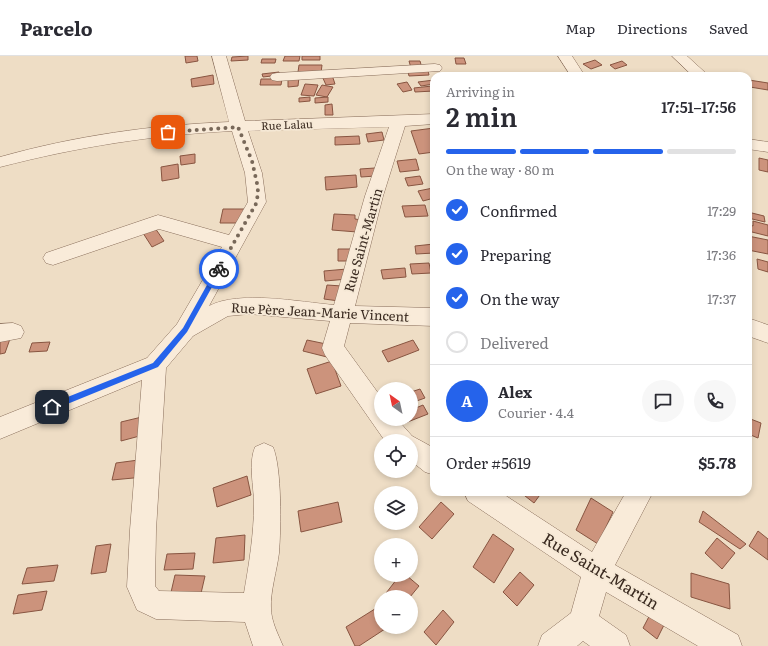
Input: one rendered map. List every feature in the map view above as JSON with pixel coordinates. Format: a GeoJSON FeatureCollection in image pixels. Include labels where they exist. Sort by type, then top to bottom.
{"type":"FeatureCollection","features":[{"type":"Feature","properties":{"kind":"street"},"geometry":{"type":"LineString","coordinates":[[185,330],[257,202],[258,188],[252,161],[238,127],[219,56]]}},
{"type":"Feature","properties":{"kind":"street"},"geometry":{"type":"LineString","coordinates":[[565,56],[575,72]]}},
{"type":"Feature","properties":{"kind":"street"},"geometry":{"type":"LineString","coordinates":[[679,56],[697,72]]}},
{"type":"Feature","properties":{"kind":"street"},"geometry":{"type":"LineString","coordinates":[[277,77],[434,67]]}},
{"type":"Feature","properties":{"kind":"street","name":"Rue Lalau"},"geometry":{"type":"LineString","coordinates":[[0,162],[52,147],[140,133],[238,127],[398,122],[430,119]]}},
{"type":"Feature","properties":{"kind":"street","name":"Rue Saint-Martin"},"geometry":{"type":"LineString","coordinates":[[374,406],[333,348],[374,196],[398,122]]}},
{"type":"Feature","properties":{"kind":"street"},"geometry":{"type":"LineString","coordinates":[[752,145],[768,147]]}},
{"type":"Feature","properties":{"kind":"street"},"geometry":{"type":"LineString","coordinates":[[52,258],[158,222],[234,244]]}},
{"type":"Feature","properties":{"kind":"street","name":"Rue Père Jean-Marie Vincent"},"geometry":{"type":"LineString","coordinates":[[0,428],[155,365],[185,330],[224,308],[250,306],[342,314],[430,318]]}},
{"type":"Feature","properties":{"kind":"street"},"geometry":{"type":"LineString","coordinates":[[752,328],[768,334]]}},
{"type":"Feature","properties":{"kind":"street"},"geometry":{"type":"LineString","coordinates":[[155,365],[143,537],[142,586],[147,600],[156,605],[256,608]]}},
{"type":"Feature","properties":{"kind":"street"},"geometry":{"type":"LineString","coordinates":[[418,452],[430,460]]}},
{"type":"Feature","properties":{"kind":"street"},"geometry":{"type":"LineString","coordinates":[[264,455],[267,505],[265,554],[256,608],[262,633],[268,646]]}},
{"type":"Feature","properties":{"kind":"street","name":"Rue Saint-Martin"},"geometry":{"type":"LineString","coordinates":[[483,496],[575,558],[728,646]]}},
{"type":"Feature","properties":{"kind":"street"},"geometry":{"type":"LineString","coordinates":[[553,646],[583,622],[598,571],[638,496]]}},
{"type":"Feature","properties":{"kind":"street"},"geometry":{"type":"LineString","coordinates":[[583,622],[615,646]]}},
{"type":"Feature","properties":{"kind":"building"},"geometry":{"type":"Polygon","coordinates":[[[185,56],[197,56],[198,61],[186,63],[185,56]]]}},
{"type":"Feature","properties":{"kind":"building"},"geometry":{"type":"Polygon","coordinates":[[[248,56],[248,60],[231,61],[232,57],[248,56]]]}},
{"type":"Feature","properties":{"kind":"building"},"geometry":{"type":"Polygon","coordinates":[[[285,56],[300,56],[299,61],[283,61],[285,56]]]}},
{"type":"Feature","properties":{"kind":"building"},"geometry":{"type":"Polygon","coordinates":[[[302,56],[320,56],[320,60],[302,60],[302,56]]]}},
{"type":"Feature","properties":{"kind":"building"},"geometry":{"type":"Polygon","coordinates":[[[455,58],[464,58],[466,64],[456,64],[455,58]]]}},
{"type":"Feature","properties":{"kind":"building"},"geometry":{"type":"Polygon","coordinates":[[[262,59],[276,59],[275,63],[261,63],[262,59]]]}},
{"type":"Feature","properties":{"kind":"building"},"geometry":{"type":"Polygon","coordinates":[[[595,60],[602,65],[591,69],[583,64],[595,60]]]}},
{"type":"Feature","properties":{"kind":"building"},"geometry":{"type":"Polygon","coordinates":[[[409,61],[420,61],[422,68],[411,68],[409,61]]]}},
{"type":"Feature","properties":{"kind":"building"},"geometry":{"type":"Polygon","coordinates":[[[622,61],[627,65],[615,69],[610,65],[622,61]]]}},
{"type":"Feature","properties":{"kind":"building"},"geometry":{"type":"Polygon","coordinates":[[[299,65],[322,65],[321,73],[298,72],[299,65]]]}},
{"type":"Feature","properties":{"kind":"building"},"geometry":{"type":"Polygon","coordinates":[[[428,71],[429,75],[409,76],[408,72],[428,71]]]}},
{"type":"Feature","properties":{"kind":"building"},"geometry":{"type":"Polygon","coordinates":[[[279,72],[280,75],[263,77],[262,74],[279,72]]]}},
{"type":"Feature","properties":{"kind":"building"},"geometry":{"type":"Polygon","coordinates":[[[213,75],[214,84],[192,87],[191,79],[213,75]]]}},
{"type":"Feature","properties":{"kind":"building"},"geometry":{"type":"Polygon","coordinates":[[[332,75],[335,84],[326,85],[322,76],[332,75]]]}},
{"type":"Feature","properties":{"kind":"building"},"geometry":{"type":"Polygon","coordinates":[[[299,77],[298,86],[288,87],[288,78],[299,77]]]}},
{"type":"Feature","properties":{"kind":"building"},"geometry":{"type":"Polygon","coordinates":[[[261,79],[282,79],[281,85],[260,85],[261,79]]]}},
{"type":"Feature","properties":{"kind":"building"},"geometry":{"type":"Polygon","coordinates":[[[430,80],[430,85],[421,86],[418,82],[430,80]]]}},
{"type":"Feature","properties":{"kind":"building"},"geometry":{"type":"Polygon","coordinates":[[[752,80],[768,83],[768,90],[752,87],[752,80]]]}},
{"type":"Feature","properties":{"kind":"building"},"geometry":{"type":"Polygon","coordinates":[[[407,82],[412,90],[403,92],[397,84],[407,82]]]}},
{"type":"Feature","properties":{"kind":"building"},"geometry":{"type":"Polygon","coordinates":[[[305,84],[318,85],[314,96],[301,95],[305,84]]]}},
{"type":"Feature","properties":{"kind":"building"},"geometry":{"type":"Polygon","coordinates":[[[322,85],[333,87],[327,97],[316,95],[322,85]]]}},
{"type":"Feature","properties":{"kind":"building"},"geometry":{"type":"Polygon","coordinates":[[[430,86],[430,91],[415,92],[414,88],[430,86]]]}},
{"type":"Feature","properties":{"kind":"building"},"geometry":{"type":"Polygon","coordinates":[[[310,97],[310,101],[299,102],[299,98],[310,97]]]}},
{"type":"Feature","properties":{"kind":"building"},"geometry":{"type":"Polygon","coordinates":[[[328,97],[328,102],[315,103],[315,98],[328,97]]]}},
{"type":"Feature","properties":{"kind":"building"},"geometry":{"type":"Polygon","coordinates":[[[332,104],[333,115],[325,115],[325,105],[332,104]]]}},
{"type":"Feature","properties":{"kind":"building"},"geometry":{"type":"Polygon","coordinates":[[[430,129],[430,153],[419,154],[411,131],[430,129]]]}},
{"type":"Feature","properties":{"kind":"building"},"geometry":{"type":"Polygon","coordinates":[[[382,132],[384,140],[368,142],[366,134],[382,132]]]}},
{"type":"Feature","properties":{"kind":"building"},"geometry":{"type":"Polygon","coordinates":[[[359,136],[360,144],[335,145],[335,137],[359,136]]]}},
{"type":"Feature","properties":{"kind":"building"},"geometry":{"type":"Polygon","coordinates":[[[195,154],[195,163],[181,165],[180,156],[195,154]]]}},
{"type":"Feature","properties":{"kind":"building"},"geometry":{"type":"Polygon","coordinates":[[[759,158],[768,160],[768,172],[759,170],[759,158]]]}},
{"type":"Feature","properties":{"kind":"building"},"geometry":{"type":"Polygon","coordinates":[[[416,159],[419,170],[400,172],[397,161],[416,159]]]}},
{"type":"Feature","properties":{"kind":"building"},"geometry":{"type":"Polygon","coordinates":[[[178,164],[179,178],[162,181],[161,167],[178,164]]]}},
{"type":"Feature","properties":{"kind":"building"},"geometry":{"type":"Polygon","coordinates":[[[375,168],[376,176],[361,177],[360,169],[375,168]]]}},
{"type":"Feature","properties":{"kind":"building"},"geometry":{"type":"Polygon","coordinates":[[[356,175],[357,187],[326,190],[325,177],[356,175]]]}},
{"type":"Feature","properties":{"kind":"building"},"geometry":{"type":"Polygon","coordinates":[[[420,176],[423,184],[408,186],[405,178],[420,176]]]}},
{"type":"Feature","properties":{"kind":"building"},"geometry":{"type":"Polygon","coordinates":[[[430,189],[430,199],[423,201],[418,191],[430,189]]]}},
{"type":"Feature","properties":{"kind":"building"},"geometry":{"type":"Polygon","coordinates":[[[425,205],[428,216],[405,217],[402,206],[425,205]]]}},
{"type":"Feature","properties":{"kind":"building"},"geometry":{"type":"Polygon","coordinates":[[[223,209],[246,209],[244,223],[220,223],[223,209]]]}},
{"type":"Feature","properties":{"kind":"building"},"geometry":{"type":"Polygon","coordinates":[[[752,213],[764,216],[765,222],[752,219],[752,213]]]}},
{"type":"Feature","properties":{"kind":"building"},"geometry":{"type":"Polygon","coordinates":[[[334,214],[355,215],[355,219],[362,220],[357,232],[332,230],[334,214]]]}},
{"type":"Feature","properties":{"kind":"building"},"geometry":{"type":"Polygon","coordinates":[[[753,221],[768,225],[768,236],[752,232],[753,221]]]}},
{"type":"Feature","properties":{"kind":"building"},"geometry":{"type":"Polygon","coordinates":[[[155,228],[164,241],[152,247],[143,233],[155,228]]]}},
{"type":"Feature","properties":{"kind":"building"},"geometry":{"type":"Polygon","coordinates":[[[752,237],[768,240],[768,254],[752,251],[752,237]]]}},
{"type":"Feature","properties":{"kind":"building"},"geometry":{"type":"Polygon","coordinates":[[[430,244],[430,253],[416,254],[415,246],[430,244]]]}},
{"type":"Feature","properties":{"kind":"building"},"geometry":{"type":"Polygon","coordinates":[[[338,249],[355,249],[355,261],[338,261],[338,249]]]}},
{"type":"Feature","properties":{"kind":"building"},"geometry":{"type":"Polygon","coordinates":[[[757,259],[768,262],[768,272],[758,269],[757,259]]]}},
{"type":"Feature","properties":{"kind":"building"},"geometry":{"type":"Polygon","coordinates":[[[429,263],[430,273],[412,274],[410,264],[429,263]]]}},
{"type":"Feature","properties":{"kind":"building"},"geometry":{"type":"Polygon","coordinates":[[[405,268],[406,277],[383,279],[381,270],[405,268]]]}},
{"type":"Feature","properties":{"kind":"building"},"geometry":{"type":"Polygon","coordinates":[[[347,269],[348,279],[325,281],[324,271],[347,269]]]}},
{"type":"Feature","properties":{"kind":"building"},"geometry":{"type":"Polygon","coordinates":[[[327,285],[342,286],[339,301],[324,299],[327,285]]]}},
{"type":"Feature","properties":{"kind":"building"},"geometry":{"type":"Polygon","coordinates":[[[11,336],[5,353],[0,354],[0,337],[11,336]]]}},
{"type":"Feature","properties":{"kind":"building"},"geometry":{"type":"Polygon","coordinates":[[[307,340],[331,345],[327,357],[303,351],[307,340]]]}},
{"type":"Feature","properties":{"kind":"building"},"geometry":{"type":"Polygon","coordinates":[[[413,340],[419,350],[388,362],[382,351],[413,340]]]}},
{"type":"Feature","properties":{"kind":"building"},"geometry":{"type":"Polygon","coordinates":[[[50,342],[47,351],[29,352],[32,343],[50,342]]]}},
{"type":"Feature","properties":{"kind":"building"},"geometry":{"type":"Polygon","coordinates":[[[332,361],[341,386],[316,394],[307,369],[332,361]]]}},
{"type":"Feature","properties":{"kind":"building"},"geometry":{"type":"Polygon","coordinates":[[[420,389],[425,398],[418,400],[418,390],[420,389]]]}},
{"type":"Feature","properties":{"kind":"building"},"geometry":{"type":"Polygon","coordinates":[[[423,405],[428,414],[418,418],[418,407],[423,405]]]}},
{"type":"Feature","properties":{"kind":"building"},"geometry":{"type":"Polygon","coordinates":[[[146,416],[147,434],[121,441],[121,422],[146,416]]]}},
{"type":"Feature","properties":{"kind":"building"},"geometry":{"type":"Polygon","coordinates":[[[752,420],[761,423],[758,438],[752,436],[752,420]]]}},
{"type":"Feature","properties":{"kind":"building"},"geometry":{"type":"Polygon","coordinates":[[[146,459],[144,477],[112,480],[116,463],[146,459]]]}},
{"type":"Feature","properties":{"kind":"building"},"geometry":{"type":"Polygon","coordinates":[[[247,476],[251,495],[217,507],[213,488],[247,476]]]}},
{"type":"Feature","properties":{"kind":"building"},"geometry":{"type":"Polygon","coordinates":[[[525,496],[539,496],[534,503],[525,496]]]}},
{"type":"Feature","properties":{"kind":"building"},"geometry":{"type":"Polygon","coordinates":[[[591,498],[613,512],[598,544],[576,530],[591,498]]]}},
{"type":"Feature","properties":{"kind":"building"},"geometry":{"type":"Polygon","coordinates":[[[338,502],[342,522],[301,532],[298,511],[338,502]]]}},
{"type":"Feature","properties":{"kind":"building"},"geometry":{"type":"Polygon","coordinates":[[[441,502],[454,514],[432,539],[419,527],[441,502]]]}},
{"type":"Feature","properties":{"kind":"building"},"geometry":{"type":"Polygon","coordinates":[[[703,511],[746,544],[740,549],[699,522],[703,511]]]}},
{"type":"Feature","properties":{"kind":"building"},"geometry":{"type":"Polygon","coordinates":[[[758,531],[768,539],[768,560],[749,546],[758,531]]]}},
{"type":"Feature","properties":{"kind":"building"},"geometry":{"type":"Polygon","coordinates":[[[493,534],[514,549],[494,583],[473,567],[493,534]]]}},
{"type":"Feature","properties":{"kind":"building"},"geometry":{"type":"Polygon","coordinates":[[[245,535],[244,560],[213,563],[216,538],[245,535]]]}},
{"type":"Feature","properties":{"kind":"building"},"geometry":{"type":"Polygon","coordinates":[[[717,538],[735,553],[722,569],[705,553],[717,538]]]}},
{"type":"Feature","properties":{"kind":"building"},"geometry":{"type":"Polygon","coordinates":[[[111,544],[106,572],[91,574],[96,546],[111,544]]]}},
{"type":"Feature","properties":{"kind":"building"},"geometry":{"type":"Polygon","coordinates":[[[195,553],[193,569],[164,570],[167,554],[195,553]]]}},
{"type":"Feature","properties":{"kind":"building"},"geometry":{"type":"Polygon","coordinates":[[[58,565],[54,581],[22,584],[27,568],[58,565]]]}},
{"type":"Feature","properties":{"kind":"building"},"geometry":{"type":"Polygon","coordinates":[[[520,572],[534,585],[517,606],[503,592],[520,572]]]}},
{"type":"Feature","properties":{"kind":"building"},"geometry":{"type":"Polygon","coordinates":[[[691,573],[729,584],[730,609],[691,597],[691,573]]]}},
{"type":"Feature","properties":{"kind":"building"},"geometry":{"type":"Polygon","coordinates":[[[175,575],[205,576],[199,602],[169,601],[175,575]]]}},
{"type":"Feature","properties":{"kind":"building"},"geometry":{"type":"Polygon","coordinates":[[[395,582],[414,582],[419,586],[416,590],[388,590],[395,582]]]}},
{"type":"Feature","properties":{"kind":"building"},"geometry":{"type":"Polygon","coordinates":[[[47,591],[42,610],[13,614],[18,595],[47,591]]]}},
{"type":"Feature","properties":{"kind":"building"},"geometry":{"type":"Polygon","coordinates":[[[655,605],[669,615],[657,639],[643,628],[655,605]]]}},
{"type":"Feature","properties":{"kind":"building"},"geometry":{"type":"Polygon","coordinates":[[[374,610],[374,634],[377,634],[359,646],[355,646],[346,627],[374,610]]]}},
{"type":"Feature","properties":{"kind":"building"},"geometry":{"type":"Polygon","coordinates":[[[443,610],[454,622],[436,645],[424,632],[443,610]]]}},
{"type":"Feature","properties":{"kind":"way so far"},"geometry":{"type":"LineString","coordinates":[[168,132],[238,127],[252,161],[258,188],[257,202],[219,269]]}},
{"type":"Feature","properties":{"kind":"route"},"geometry":{"type":"LineString","coordinates":[[52,407],[155,365],[185,330],[219,269]]}}]}
